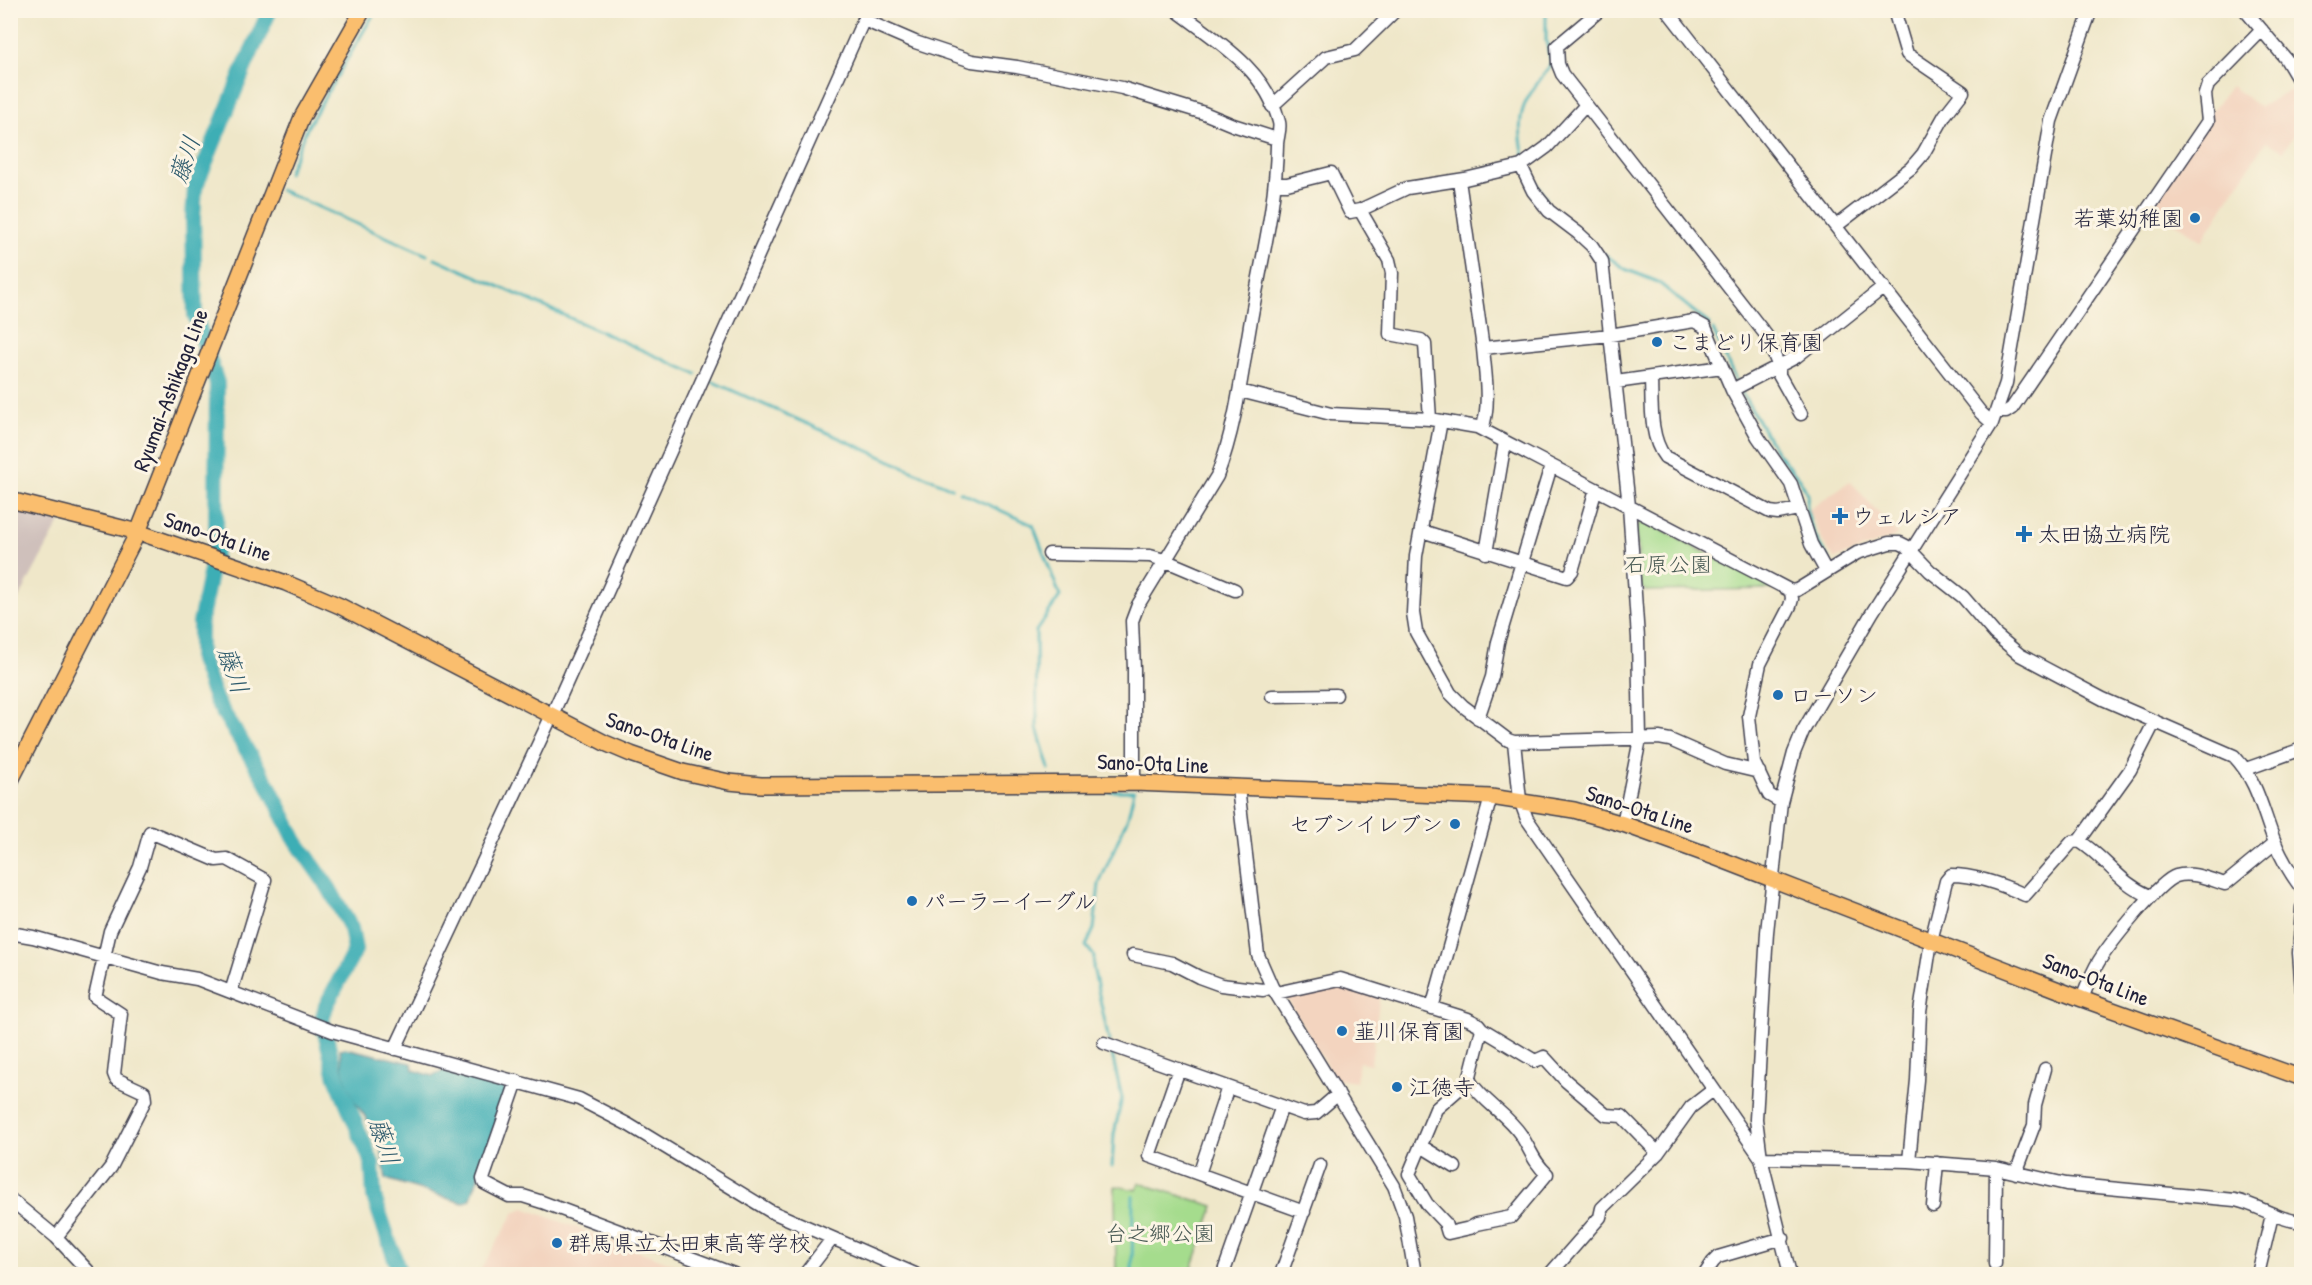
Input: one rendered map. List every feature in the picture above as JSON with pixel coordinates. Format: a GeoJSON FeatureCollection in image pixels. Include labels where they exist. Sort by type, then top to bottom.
{"type":"FeatureCollection","features":[{"type":"Feature","properties":{"kind":"main road","name":"Ryumai-Ashikaga Line"},"geometry":{"type":"LineString","coordinates":[[10,782],[138,532],[302,117],[363,10]]}},
{"type":"Feature","properties":{"kind":"main road","name":"Sano-Ota Line"},"geometry":{"type":"LineString","coordinates":[[10,500],[138,532],[286,583],[340,606],[605,743],[683,772],[729,782],[761,785],[1134,783],[1491,797],[1574,810],[1623,824],[1773,879],[2082,999],[2301,1078]]}},
{"type":"Feature","properties":{"kind":"street"},"geometry":{"type":"LineString","coordinates":[[1134,783],[1132,621],[1138,605],[1164,560],[1196,514],[1217,476],[1226,453],[1240,391],[1276,184],[1277,140],[1280,124],[1256,75],[1244,62],[1176,10]]}},
{"type":"Feature","properties":{"kind":"street"},"geometry":{"type":"LineString","coordinates":[[1272,106],[1326,57],[1355,50],[1396,10]]}},
{"type":"Feature","properties":{"kind":"street"},"geometry":{"type":"LineString","coordinates":[[1600,10],[1557,46],[1558,64],[1562,74],[1766,335],[1779,367],[1779,375],[1800,414]]}},
{"type":"Feature","properties":{"kind":"street"},"geometry":{"type":"LineString","coordinates":[[1667,10],[1982,413],[1995,417],[2012,408],[2208,121],[2205,94],[2208,85],[2262,30]]}},
{"type":"Feature","properties":{"kind":"street"},"geometry":{"type":"LineString","coordinates":[[1836,226],[1911,168],[1923,154],[1945,115],[1963,92],[1907,54],[1894,10]]}},
{"type":"Feature","properties":{"kind":"street"},"geometry":{"type":"LineString","coordinates":[[1790,1275],[1783,1238],[1761,1158],[1755,1119],[1767,932],[1781,802],[1794,753],[1803,731],[1995,417],[2012,356],[2035,205],[2051,122],[2091,10]]}},
{"type":"Feature","properties":{"kind":"street"},"geometry":{"type":"LineString","coordinates":[[2245,10],[2286,59],[2301,86]]}},
{"type":"Feature","properties":{"kind":"street"},"geometry":{"type":"LineString","coordinates":[[395,1049],[552,716],[866,15],[915,42],[972,60],[1122,88],[1204,113],[1277,140]]}},
{"type":"Feature","properties":{"kind":"street"},"geometry":{"type":"LineString","coordinates":[[1276,184],[1287,184],[1331,173],[1350,212],[1360,210],[1407,188],[1459,180],[1521,166],[1547,147],[1586,105]]}},
{"type":"Feature","properties":{"kind":"street"},"geometry":{"type":"LineString","coordinates":[[1521,166],[1533,191],[1549,211],[1578,232],[1592,246],[1602,261],[1629,506],[1636,596],[1640,739],[1623,824]]}},
{"type":"Feature","properties":{"kind":"street"},"geometry":{"type":"LineString","coordinates":[[1459,180],[1483,348],[1486,399],[1485,421],[1482,429]]}},
{"type":"Feature","properties":{"kind":"street"},"geometry":{"type":"LineString","coordinates":[[1360,210],[1389,260],[1392,273],[1390,334],[1421,340],[1425,344],[1435,420],[1422,531],[1416,556],[1413,613],[1416,632],[1450,693],[1478,718],[1514,742],[1670,740],[1725,764],[1760,772]]}},
{"type":"Feature","properties":{"kind":"street"},"geometry":{"type":"LineString","coordinates":[[1732,390],[1796,357],[1884,287]]}},
{"type":"Feature","properties":{"kind":"street"},"geometry":{"type":"LineString","coordinates":[[1483,348],[1610,335],[1699,322],[1705,327],[1732,390],[1758,437],[1791,484],[1811,544],[1826,572]]}},
{"type":"Feature","properties":{"kind":"street"},"geometry":{"type":"LineString","coordinates":[[1616,382],[1722,367]]}},
{"type":"Feature","properties":{"kind":"street"},"geometry":{"type":"LineString","coordinates":[[1651,377],[1654,429],[1660,450],[1665,457],[1770,512],[1778,513],[1798,509]]}},
{"type":"Feature","properties":{"kind":"street"},"geometry":{"type":"LineString","coordinates":[[1240,391],[1331,414],[1435,420],[1482,429],[1791,591],[1797,590],[1857,553],[1888,543],[1900,543],[1971,605],[1995,634],[2013,650],[2103,699],[2228,753],[2246,769],[2275,843],[2301,886]]}},
{"type":"Feature","properties":{"kind":"street"},"geometry":{"type":"LineString","coordinates":[[1486,553],[1501,439]]}},
{"type":"Feature","properties":{"kind":"street"},"geometry":{"type":"LineString","coordinates":[[1478,718],[1492,677],[1496,651],[1551,466]]}},
{"type":"Feature","properties":{"kind":"street"},"geometry":{"type":"LineString","coordinates":[[1422,531],[1562,577],[1570,575],[1596,489]]}},
{"type":"Feature","properties":{"kind":"street"},"geometry":{"type":"LineString","coordinates":[[1049,554],[1150,556],[1235,590]]}},
{"type":"Feature","properties":{"kind":"street"},"geometry":{"type":"LineString","coordinates":[[1781,802],[1769,795],[1752,755],[1749,716],[1760,664],[1790,606],[1791,591]]}},
{"type":"Feature","properties":{"kind":"street"},"geometry":{"type":"LineString","coordinates":[[1272,696],[1335,696]]}},
{"type":"Feature","properties":{"kind":"street"},"geometry":{"type":"LineString","coordinates":[[1909,1161],[1917,1080],[1920,1012],[1931,941],[1946,881],[1951,875],[1984,881],[2025,895],[2072,843],[2079,841],[2130,770],[2155,721]]}},
{"type":"Feature","properties":{"kind":"street"},"geometry":{"type":"LineString","coordinates":[[1514,742],[1520,800],[1527,819],[1761,1158]]}},
{"type":"Feature","properties":{"kind":"street"},"geometry":{"type":"LineString","coordinates":[[2246,769],[2301,749]]}},
{"type":"Feature","properties":{"kind":"street"},"geometry":{"type":"LineString","coordinates":[[1238,788],[1258,955],[1274,990],[1394,1186],[1405,1216],[1414,1275]]}},
{"type":"Feature","properties":{"kind":"street"},"geometry":{"type":"LineString","coordinates":[[1432,1008],[1491,797]]}},
{"type":"Feature","properties":{"kind":"street"},"geometry":{"type":"LineString","coordinates":[[56,1237],[111,1167],[145,1100],[144,1092],[116,1078],[114,1074],[121,1014],[95,997],[110,931],[140,867],[150,832],[216,860],[227,860],[265,880],[231,992]]}},
{"type":"Feature","properties":{"kind":"street"},"geometry":{"type":"LineString","coordinates":[[2079,841],[2095,851],[2133,889],[2151,896]]}},
{"type":"Feature","properties":{"kind":"street"},"geometry":{"type":"LineString","coordinates":[[2082,999],[2098,962],[2151,896],[2167,880],[2184,874],[2203,876],[2225,884],[2275,843]]}},
{"type":"Feature","properties":{"kind":"street"},"geometry":{"type":"LineString","coordinates":[[2301,908],[2299,953],[2301,992]]}},
{"type":"Feature","properties":{"kind":"street"},"geometry":{"type":"LineString","coordinates":[[10,933],[33,937],[162,973],[197,979],[329,1030],[579,1099],[629,1125],[743,1196],[832,1239],[915,1275]]}},
{"type":"Feature","properties":{"kind":"street"},"geometry":{"type":"LineString","coordinates":[[1134,955],[1172,963],[1198,977],[1221,985],[1263,990],[1340,979],[1468,1019],[1535,1061],[1544,1057],[1566,1081],[1606,1115],[1622,1116],[1658,1152]]}},
{"type":"Feature","properties":{"kind":"street"},"geometry":{"type":"LineString","coordinates":[[1469,1080],[1478,1094],[1520,1133],[1537,1166],[1547,1174],[1511,1217],[1448,1233],[1445,1223],[1427,1204],[1409,1174],[1436,1109],[1469,1080],[1482,1029]]}},
{"type":"Feature","properties":{"kind":"street"},"geometry":{"type":"LineString","coordinates":[[1108,1044],[1304,1113],[1316,1113],[1338,1094]]}},
{"type":"Feature","properties":{"kind":"street"},"geometry":{"type":"LineString","coordinates":[[1179,1069],[1149,1156],[1304,1212]]}},
{"type":"Feature","properties":{"kind":"street"},"geometry":{"type":"LineString","coordinates":[[2016,1173],[2034,1125],[2035,1105],[2045,1069]]}},
{"type":"Feature","properties":{"kind":"street"},"geometry":{"type":"LineString","coordinates":[[518,1081],[483,1179],[484,1183],[509,1196],[523,1196],[542,1202],[734,1275]]}},
{"type":"Feature","properties":{"kind":"street"},"geometry":{"type":"LineString","coordinates":[[1199,1174],[1228,1087]]}},
{"type":"Feature","properties":{"kind":"street"},"geometry":{"type":"LineString","coordinates":[[1550,1275],[1600,1217],[1602,1208],[1658,1152],[1691,1107],[1713,1090]]}},
{"type":"Feature","properties":{"kind":"street"},"geometry":{"type":"LineString","coordinates":[[1223,1275],[1282,1106]]}},
{"type":"Feature","properties":{"kind":"street"},"geometry":{"type":"LineString","coordinates":[[1421,1146],[1455,1167]]}},
{"type":"Feature","properties":{"kind":"street"},"geometry":{"type":"LineString","coordinates":[[1761,1158],[1909,1161],[1996,1168],[2066,1185],[2235,1200],[2250,1203],[2285,1220],[2301,1222]]}},
{"type":"Feature","properties":{"kind":"street"},"geometry":{"type":"LineString","coordinates":[[1933,1206],[1937,1163]]}},
{"type":"Feature","properties":{"kind":"street"},"geometry":{"type":"LineString","coordinates":[[1281,1275],[1320,1165]]}},
{"type":"Feature","properties":{"kind":"street"},"geometry":{"type":"LineString","coordinates":[[1995,1263],[1996,1168]]}},
{"type":"Feature","properties":{"kind":"street"},"geometry":{"type":"LineString","coordinates":[[1394,1186],[1412,1178]]}},
{"type":"Feature","properties":{"kind":"street"},"geometry":{"type":"LineString","coordinates":[[10,1199],[56,1237],[91,1275]]}},
{"type":"Feature","properties":{"kind":"street"},"geometry":{"type":"LineString","coordinates":[[2258,1275],[2272,1215]]}},
{"type":"Feature","properties":{"kind":"street"},"geometry":{"type":"LineString","coordinates":[[1705,1275],[1718,1257],[1783,1238]]}},
{"type":"Feature","properties":{"kind":"street"},"geometry":{"type":"LineString","coordinates":[[805,1275],[832,1239]]}},
{"type":"Feature","properties":{"kind":"shaded area"},"geometry":{"type":"Polygon","coordinates":[[[2231,86],[2260,107],[2291,90],[2298,103],[2299,128],[2283,151],[2266,141],[2202,241],[2153,208],[2210,113],[2231,86]]]}},
{"type":"Feature","properties":{"kind":"shaded area"},"geometry":{"type":"Polygon","coordinates":[[[1850,481],[1898,535],[1835,559],[1823,542],[1809,510],[1850,481]]]}},
{"type":"Feature","properties":{"kind":"shaded area"},"geometry":{"type":"Polygon","coordinates":[[[11,507],[61,520],[11,613],[11,507]]]}},
{"type":"Feature","properties":{"kind":"shaded area"},"geometry":{"type":"Polygon","coordinates":[[[1331,983],[1380,994],[1371,1064],[1359,1062],[1356,1082],[1335,1079],[1286,997],[1287,994],[1331,983]]]}},
{"type":"Feature","properties":{"kind":"shaded area","name":"群馬県立太田東高等学校"},"geometry":{"type":"Polygon","coordinates":[[[524,1208],[700,1274],[478,1274],[515,1212],[524,1208]]]}},
{"type":"Feature","properties":{"kind":"green space","name":"石原公園"},"geometry":{"type":"Polygon","coordinates":[[[1644,521],[1775,589],[1646,591],[1641,587],[1636,526],[1644,521]]]}},
{"type":"Feature","properties":{"kind":"green space","name":"台之郷公園"},"geometry":{"type":"Polygon","coordinates":[[[1139,1183],[1214,1206],[1190,1274],[1116,1274],[1115,1186],[1137,1190],[1139,1183]]]}},
{"type":"Feature","properties":{"kind":"water"},"geometry":{"type":"Polygon","coordinates":[[[345,1048],[412,1063],[413,1070],[433,1076],[444,1070],[504,1087],[508,1095],[470,1200],[463,1203],[386,1179],[381,1148],[366,1118],[354,1101],[343,1074],[340,1049],[345,1048]]]}},
{"type":"Feature","properties":{"kind":"waterway","name":"藤川"},"geometry":{"type":"LineString","coordinates":[[270,10],[195,188],[193,217],[195,315],[217,383],[216,545],[200,623],[200,657],[216,701],[269,786],[296,841],[329,888],[351,928],[355,950],[326,1006],[322,1020],[336,1077],[372,1163],[374,1197],[400,1274]]}},
{"type":"Feature","properties":{"kind":"waterway"},"geometry":{"type":"LineString","coordinates":[[288,173],[308,126],[376,10]]}},
{"type":"Feature","properties":{"kind":"waterway"},"geometry":{"type":"LineString","coordinates":[[1524,156],[1520,128],[1523,108],[1551,61],[1546,41],[1546,10]]}},
{"type":"Feature","properties":{"kind":"waterway"},"geometry":{"type":"LineString","coordinates":[[1533,178],[1546,198]]}},
{"type":"Feature","properties":{"kind":"waterway"},"geometry":{"type":"LineString","coordinates":[[280,190],[427,255]]}},
{"type":"Feature","properties":{"kind":"waterway"},"geometry":{"type":"LineString","coordinates":[[1604,254],[1625,269],[1658,282],[1709,324]]}},
{"type":"Feature","properties":{"kind":"waterway"},"geometry":{"type":"LineString","coordinates":[[435,258],[696,374]]}},
{"type":"Feature","properties":{"kind":"waterway"},"geometry":{"type":"LineString","coordinates":[[1713,330],[1737,383]]}},
{"type":"Feature","properties":{"kind":"waterway"},"geometry":{"type":"LineString","coordinates":[[711,381],[952,488]]}},
{"type":"Feature","properties":{"kind":"waterway"},"geometry":{"type":"LineString","coordinates":[[1740,390],[1776,451],[1800,480],[1808,495],[1809,520],[1829,560]]}},
{"type":"Feature","properties":{"kind":"waterway"},"geometry":{"type":"LineString","coordinates":[[960,492],[1033,525],[1060,596],[1036,631],[1037,728],[1049,769]]}},
{"type":"Feature","properties":{"kind":"waterway"},"geometry":{"type":"LineString","coordinates":[[1065,791],[1134,791],[1128,817],[1099,884],[1094,929],[1086,946],[1094,956],[1093,967],[1109,1041]]}},
{"type":"Feature","properties":{"kind":"waterway","name":"藤川"},"geometry":{"type":"LineString","coordinates":[[327,1046],[333,1048]]}},
{"type":"Feature","properties":{"kind":"waterway"},"geometry":{"type":"LineString","coordinates":[[1111,1050],[1122,1098],[1114,1134],[1112,1166]]}},
{"type":"Feature","properties":{"kind":"waterway"},"geometry":{"type":"LineString","coordinates":[[340,1087],[350,1085]]}},
{"type":"Feature","properties":{"kind":"waterway"},"geometry":{"type":"LineString","coordinates":[[1132,1272],[1133,1196]]}},
{"type":"Feature","properties":{"kind":"place","name":"若葉幼稚園"},"geometry":{"type":"Point","coordinates":[2195,218]}},
{"type":"Feature","properties":{"kind":"place","name":"こまどり保育園"},"geometry":{"type":"Point","coordinates":[1657,342]}},
{"type":"Feature","properties":{"kind":"place","name":"ウェルシア"},"geometry":{"type":"Point","coordinates":[1840,516]}},
{"type":"Feature","properties":{"kind":"place","name":"太田協立病院"},"geometry":{"type":"Point","coordinates":[2024,534]}},
{"type":"Feature","properties":{"kind":"place","name":"ローソン"},"geometry":{"type":"Point","coordinates":[1778,695]}},
{"type":"Feature","properties":{"kind":"place","name":"セブンイレブン"},"geometry":{"type":"Point","coordinates":[1455,824]}},
{"type":"Feature","properties":{"kind":"place","name":"パーラーイーグル"},"geometry":{"type":"Point","coordinates":[912,901]}},
{"type":"Feature","properties":{"kind":"place","name":"韮川保育園"},"geometry":{"type":"Point","coordinates":[1342,1031]}},
{"type":"Feature","properties":{"kind":"place","name":"江徳寺"},"geometry":{"type":"Point","coordinates":[1397,1087]}},
{"type":"Feature","properties":{"kind":"place","name":"群馬県立太田東高等学校"},"geometry":{"type":"Point","coordinates":[557,1243]}}]}
